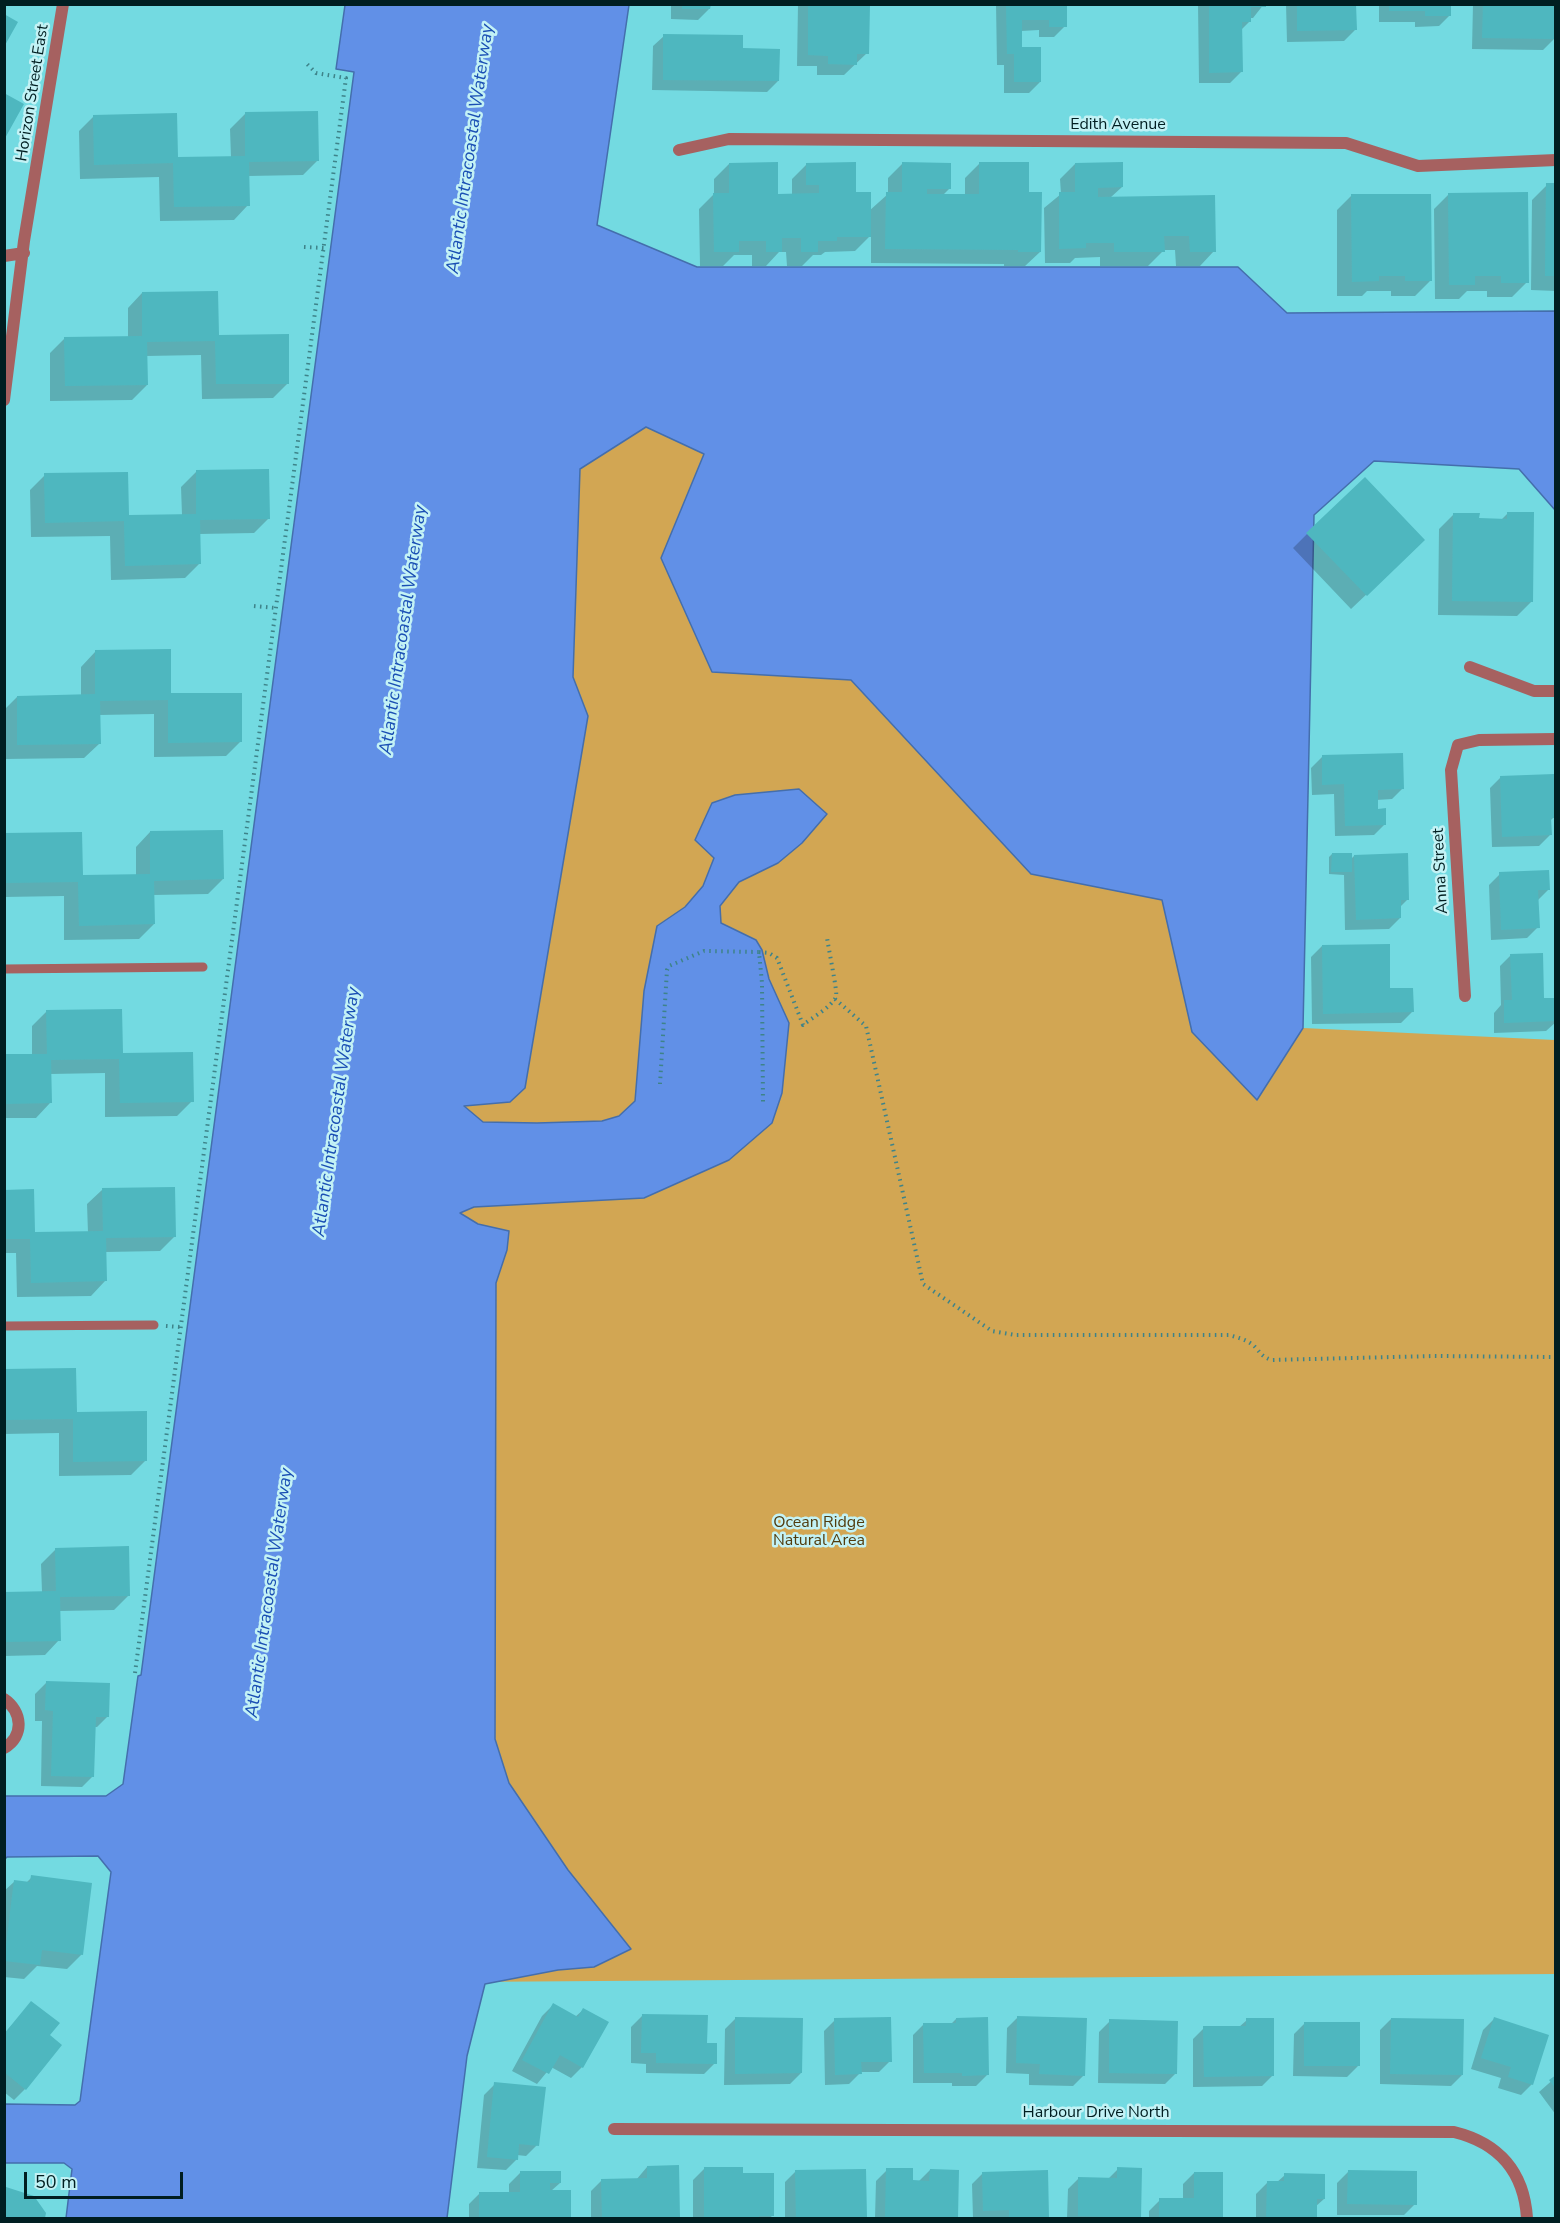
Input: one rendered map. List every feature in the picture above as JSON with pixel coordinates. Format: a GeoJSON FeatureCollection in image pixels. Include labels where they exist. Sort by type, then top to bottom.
{"type":"FeatureCollection","features":[{"type":"Feature","properties":{"kind":"street","name":"Horizon Street East"},"geometry":{"type":"LineString","coordinates":[[4,400],[24,253],[63,4]]}},
{"type":"Feature","properties":{"kind":"street","name":"Edith Avenue"},"geometry":{"type":"LineString","coordinates":[[679,150],[729,139],[1346,143],[1418,166],[1556,160]]}},
{"type":"Feature","properties":{"kind":"street"},"geometry":{"type":"LineString","coordinates":[[4,256],[24,253]]}},
{"type":"Feature","properties":{"kind":"street"},"geometry":{"type":"LineString","coordinates":[[1470,667],[1534,691],[1556,691]]}},
{"type":"Feature","properties":{"kind":"street","name":"Anna Street"},"geometry":{"type":"LineString","coordinates":[[1465,996],[1451,770],[1458,745],[1479,740],[1556,739]]}},
{"type":"Feature","properties":{"kind":"street"},"geometry":{"type":"LineString","coordinates":[[4,1699],[13,1706],[20,1721],[15,1739],[4,1748]]}},
{"type":"Feature","properties":{"kind":"street","name":"Harbour Drive North"},"geometry":{"type":"LineString","coordinates":[[614,2129],[1454,2132],[1484,2142],[1507,2163],[1516,2175],[1522,2190],[1527,2218]]}},
{"type":"Feature","properties":{"kind":"lane"},"geometry":{"type":"LineString","coordinates":[[4,969],[203,967]]}},
{"type":"Feature","properties":{"kind":"lane"},"geometry":{"type":"LineString","coordinates":[[4,1326],[154,1325]]}},
{"type":"Feature","properties":{"kind":"path"},"geometry":{"type":"LineString","coordinates":[[135,1673],[346,78],[316,73],[305,62]]}},
{"type":"Feature","properties":{"kind":"path"},"geometry":{"type":"LineString","coordinates":[[304,247],[324,248]]}},
{"type":"Feature","properties":{"kind":"path"},"geometry":{"type":"LineString","coordinates":[[254,606],[276,608]]}},
{"type":"Feature","properties":{"kind":"path"},"geometry":{"type":"LineString","coordinates":[[660,1084],[669,966],[704,951],[769,953],[777,958],[803,1025],[835,999],[838,991],[831,968],[826,937]]}},
{"type":"Feature","properties":{"kind":"path"},"geometry":{"type":"LineString","coordinates":[[759,952],[762,983],[763,1103]]}},
{"type":"Feature","properties":{"kind":"path"},"geometry":{"type":"LineString","coordinates":[[835,999],[866,1026],[923,1284],[993,1331],[1015,1335],[1229,1335],[1245,1340],[1256,1347],[1262,1356],[1271,1360],[1434,1356],[1556,1357]]}},
{"type":"Feature","properties":{"kind":"green space","name":"Ocean Ridge Natural Area"},"geometry":{"type":"Polygon","coordinates":[[[646,427],[704,454],[662,558],[712,672],[851,680],[903,736],[1262,734],[1264,1087],[1303,1028],[1555,1040],[1555,1974],[326,1983],[445,739],[588,716],[573,677],[580,469],[646,427]]]}},
{"type":"Feature","properties":{"kind":"water","name":"Atlantic Intracoastal Waterway"},"geometry":{"type":"Polygon","coordinates":[[[345,5],[629,5],[597,225],[697,267],[1238,267],[1287,313],[1555,311],[1555,510],[1519,469],[1374,461],[1314,515],[1303,1028],[1257,1100],[1192,1032],[1162,900],[1031,874],[851,680],[712,672],[661,558],[704,454],[646,427],[580,469],[573,677],[588,716],[525,1088],[510,1102],[464,1106],[483,1122],[602,1121],[619,1116],[635,1101],[644,991],[657,926],[685,907],[703,886],[714,858],[695,840],[712,803],[735,795],[799,789],[827,814],[802,843],[778,863],[739,882],[720,906],[721,923],[756,940],[762,950],[769,979],[789,1023],[782,1093],[772,1123],[729,1160],[644,1198],[474,1207],[460,1213],[478,1224],[509,1231],[507,1250],[496,1283],[495,1739],[509,1783],[568,1870],[631,1949],[594,1967],[558,1970],[485,1984],[467,2056],[447,2218],[66,2218],[72,2169],[64,2163],[5,2163],[5,2104],[75,2105],[80,2101],[111,1872],[98,1856],[7,1857],[5,1859],[4,1796],[106,1796],[123,1784],[138,1676],[141,1675],[354,72],[336,69],[345,5]]]}},
{"type":"Feature","properties":{"kind":"building"},"geometry":{"type":"Polygon","coordinates":[[[682,4],[711,4],[710,9],[682,9],[682,4]]]}},
{"type":"Feature","properties":{"kind":"building"},"geometry":{"type":"Polygon","coordinates":[[[808,4],[870,5],[869,54],[857,54],[857,65],[828,64],[828,56],[808,55],[808,4]]]}},
{"type":"Feature","properties":{"kind":"building"},"geometry":{"type":"Polygon","coordinates":[[[1006,4],[1067,4],[1067,27],[1049,27],[1049,20],[1022,20],[1022,47],[1041,47],[1041,82],[1014,82],[1014,54],[1007,54],[1006,4]]]}},
{"type":"Feature","properties":{"kind":"building"},"geometry":{"type":"Polygon","coordinates":[[[1209,4],[1266,4],[1266,7],[1251,7],[1251,22],[1242,22],[1243,72],[1209,73],[1209,4]]]}},
{"type":"Feature","properties":{"kind":"building"},"geometry":{"type":"Polygon","coordinates":[[[1297,4],[1356,4],[1357,30],[1297,31],[1297,4]]]}},
{"type":"Feature","properties":{"kind":"building"},"geometry":{"type":"Polygon","coordinates":[[[1389,4],[1451,4],[1451,16],[1425,16],[1425,11],[1389,11],[1389,4]]]}},
{"type":"Feature","properties":{"kind":"building"},"geometry":{"type":"Polygon","coordinates":[[[1483,4],[1556,4],[1556,39],[1482,38],[1483,4]]]}},
{"type":"Feature","properties":{"kind":"building"},"geometry":{"type":"Polygon","coordinates":[[[4,14],[18,22],[4,47],[4,14]]]}},
{"type":"Feature","properties":{"kind":"building"},"geometry":{"type":"Polygon","coordinates":[[[663,34],[743,35],[743,48],[780,49],[779,81],[663,80],[663,34]]]}},
{"type":"Feature","properties":{"kind":"building"},"geometry":{"type":"Polygon","coordinates":[[[4,93],[24,104],[4,140],[4,93]]]}},
{"type":"Feature","properties":{"kind":"building"},"geometry":{"type":"Polygon","coordinates":[[[318,111],[319,161],[249,162],[250,206],[174,207],[173,163],[94,165],[93,115],[177,113],[178,157],[245,156],[245,112],[318,111]]]}},
{"type":"Feature","properties":{"kind":"building"},"geometry":{"type":"Polygon","coordinates":[[[778,162],[778,194],[819,193],[819,185],[806,185],[806,163],[856,162],[856,192],[871,192],[871,237],[837,237],[837,241],[818,241],[818,252],[801,252],[801,238],[782,238],[782,252],[766,252],[766,241],[739,241],[739,252],[714,252],[713,193],[729,193],[729,163],[778,162]]]}},
{"type":"Feature","properties":{"kind":"building"},"geometry":{"type":"Polygon","coordinates":[[[902,162],[951,163],[951,189],[927,189],[927,194],[979,194],[979,162],[1029,162],[1029,192],[1042,192],[1041,252],[885,249],[886,192],[902,192],[902,162]]]}},
{"type":"Feature","properties":{"kind":"building"},"geometry":{"type":"Polygon","coordinates":[[[1123,162],[1123,187],[1098,188],[1098,197],[1215,195],[1216,252],[1190,252],[1189,236],[1164,236],[1165,252],[1114,252],[1114,243],[1086,243],[1086,248],[1059,249],[1059,192],[1075,192],[1075,163],[1123,162]]]}},
{"type":"Feature","properties":{"kind":"building"},"geometry":{"type":"Polygon","coordinates":[[[1546,183],[1556,183],[1556,276],[1545,276],[1546,183]]]}},
{"type":"Feature","properties":{"kind":"building"},"geometry":{"type":"Polygon","coordinates":[[[1528,192],[1529,283],[1501,283],[1501,276],[1475,276],[1475,285],[1449,285],[1448,193],[1528,192]]]}},
{"type":"Feature","properties":{"kind":"building"},"geometry":{"type":"Polygon","coordinates":[[[1351,194],[1431,194],[1432,281],[1405,281],[1405,276],[1379,276],[1379,281],[1352,282],[1351,194]]]}},
{"type":"Feature","properties":{"kind":"building"},"geometry":{"type":"Polygon","coordinates":[[[218,291],[219,335],[289,334],[289,384],[216,384],[215,341],[147,342],[148,385],[65,386],[64,337],[142,336],[142,292],[218,291]]]}},
{"type":"Feature","properties":{"kind":"building"},"geometry":{"type":"Polygon","coordinates":[[[269,469],[270,519],[200,520],[201,564],[125,566],[124,521],[45,523],[44,473],[128,472],[129,515],[196,514],[196,470],[269,469]]]}},
{"type":"Feature","properties":{"kind":"building"},"geometry":{"type":"Polygon","coordinates":[[[1365,477],[1425,540],[1367,596],[1306,533],[1365,477]]]}},
{"type":"Feature","properties":{"kind":"building"},"geometry":{"type":"Polygon","coordinates":[[[1507,512],[1534,512],[1533,602],[1452,601],[1453,513],[1480,513],[1479,518],[1507,519],[1507,512]]]}},
{"type":"Feature","properties":{"kind":"building"},"geometry":{"type":"Polygon","coordinates":[[[171,649],[171,693],[242,693],[242,742],[168,743],[168,700],[100,701],[101,744],[17,745],[17,696],[95,694],[95,650],[171,649]]]}},
{"type":"Feature","properties":{"kind":"building"},"geometry":{"type":"Polygon","coordinates":[[[1403,753],[1404,789],[1378,790],[1378,809],[1386,808],[1386,825],[1345,826],[1344,784],[1322,785],[1322,755],[1403,753]]]}},
{"type":"Feature","properties":{"kind":"building"},"geometry":{"type":"Polygon","coordinates":[[[1554,774],[1556,818],[1551,818],[1552,835],[1502,837],[1500,776],[1554,774]]]}},
{"type":"Feature","properties":{"kind":"building"},"geometry":{"type":"Polygon","coordinates":[[[223,830],[224,879],[154,881],[155,924],[79,926],[78,882],[4,883],[4,833],[82,832],[83,875],[150,874],[150,831],[223,830]]]}},
{"type":"Feature","properties":{"kind":"building"},"geometry":{"type":"Polygon","coordinates":[[[1332,853],[1352,853],[1352,872],[1331,872],[1332,853]]]}},
{"type":"Feature","properties":{"kind":"building"},"geometry":{"type":"Polygon","coordinates":[[[1408,853],[1409,900],[1401,900],[1401,918],[1356,920],[1354,855],[1408,853]]]}},
{"type":"Feature","properties":{"kind":"building"},"geometry":{"type":"Polygon","coordinates":[[[1549,870],[1550,890],[1538,890],[1540,928],[1501,930],[1499,872],[1549,870]]]}},
{"type":"Feature","properties":{"kind":"building"},"geometry":{"type":"Polygon","coordinates":[[[1390,944],[1390,988],[1413,988],[1414,1012],[1323,1014],[1322,945],[1390,944]]]}},
{"type":"Feature","properties":{"kind":"building"},"geometry":{"type":"Polygon","coordinates":[[[1543,953],[1544,998],[1556,998],[1556,1021],[1504,1023],[1504,1000],[1512,1000],[1510,954],[1543,953]]]}},
{"type":"Feature","properties":{"kind":"building"},"geometry":{"type":"Polygon","coordinates":[[[122,1009],[123,1053],[193,1052],[194,1102],[120,1103],[119,1059],[51,1060],[52,1103],[4,1104],[4,1054],[47,1054],[46,1010],[122,1009]]]}},
{"type":"Feature","properties":{"kind":"building"},"geometry":{"type":"Polygon","coordinates":[[[175,1187],[176,1237],[106,1238],[107,1281],[31,1283],[30,1239],[4,1239],[4,1190],[34,1189],[35,1232],[103,1231],[102,1188],[175,1187]]]}},
{"type":"Feature","properties":{"kind":"building"},"geometry":{"type":"Polygon","coordinates":[[[76,1368],[77,1412],[147,1411],[147,1461],[73,1462],[73,1419],[4,1420],[4,1369],[76,1368]]]}},
{"type":"Feature","properties":{"kind":"building"},"geometry":{"type":"Polygon","coordinates":[[[129,1546],[130,1596],[60,1597],[61,1641],[4,1642],[4,1592],[56,1591],[55,1548],[129,1546]]]}},
{"type":"Feature","properties":{"kind":"building"},"geometry":{"type":"Polygon","coordinates":[[[46,1681],[110,1683],[109,1717],[96,1717],[94,1777],[51,1776],[53,1711],[45,1710],[46,1681]]]}},
{"type":"Feature","properties":{"kind":"building"},"geometry":{"type":"Polygon","coordinates":[[[31,1875],[92,1883],[83,1955],[42,1950],[40,1965],[4,1961],[14,1880],[30,1882],[31,1875]]]}},
{"type":"Feature","properties":{"kind":"building"},"geometry":{"type":"Polygon","coordinates":[[[31,2001],[60,2023],[50,2035],[62,2045],[26,2090],[4,2072],[4,2034],[31,2001]]]}},
{"type":"Feature","properties":{"kind":"building"},"geometry":{"type":"Polygon","coordinates":[[[553,2003],[578,2017],[583,2008],[609,2022],[583,2068],[560,2055],[549,2074],[522,2060],[553,2003]]]}},
{"type":"Feature","properties":{"kind":"building"},"geometry":{"type":"Polygon","coordinates":[[[642,2014],[708,2015],[707,2043],[717,2043],[717,2064],[656,2063],[656,2053],[641,2053],[642,2014]]]}},
{"type":"Feature","properties":{"kind":"building"},"geometry":{"type":"Polygon","coordinates":[[[1017,2016],[1087,2018],[1085,2076],[1039,2074],[1040,2064],[1016,2063],[1017,2016]]]}},
{"type":"Feature","properties":{"kind":"building"},"geometry":{"type":"Polygon","coordinates":[[[735,2017],[803,2018],[802,2073],[735,2074],[735,2017]]]}},
{"type":"Feature","properties":{"kind":"building"},"geometry":{"type":"Polygon","coordinates":[[[891,2017],[892,2062],[861,2062],[862,2074],[835,2075],[834,2018],[891,2017]]]}},
{"type":"Feature","properties":{"kind":"building"},"geometry":{"type":"Polygon","coordinates":[[[988,2017],[989,2075],[962,2076],[962,2073],[924,2073],[923,2023],[956,2023],[956,2018],[988,2017]]]}},
{"type":"Feature","properties":{"kind":"building"},"geometry":{"type":"Polygon","coordinates":[[[1494,2017],[1549,2035],[1533,2085],[1508,2077],[1511,2067],[1481,2058],[1494,2017]]]}},
{"type":"Feature","properties":{"kind":"building"},"geometry":{"type":"Polygon","coordinates":[[[1246,2018],[1274,2018],[1274,2076],[1204,2077],[1203,2026],[1246,2026],[1246,2018]]]}},
{"type":"Feature","properties":{"kind":"building"},"geometry":{"type":"Polygon","coordinates":[[[1391,2018],[1464,2019],[1463,2075],[1390,2074],[1391,2018]]]}},
{"type":"Feature","properties":{"kind":"building"},"geometry":{"type":"Polygon","coordinates":[[[1109,2019],[1178,2021],[1177,2074],[1109,2073],[1109,2019]]]}},
{"type":"Feature","properties":{"kind":"building"},"geometry":{"type":"Polygon","coordinates":[[[1304,2022],[1360,2022],[1360,2066],[1304,2066],[1304,2022]]]}},
{"type":"Feature","properties":{"kind":"building"},"geometry":{"type":"Polygon","coordinates":[[[1556,2075],[1556,2089],[1549,2080],[1556,2075]]]}},
{"type":"Feature","properties":{"kind":"building"},"geometry":{"type":"Polygon","coordinates":[[[494,2082],[546,2087],[539,2146],[519,2144],[518,2160],[487,2157],[494,2082]]]}},
{"type":"Feature","properties":{"kind":"building"},"geometry":{"type":"Polygon","coordinates":[[[679,2165],[680,2218],[602,2218],[601,2179],[647,2178],[647,2166],[679,2165]]]}},
{"type":"Feature","properties":{"kind":"building"},"geometry":{"type":"Polygon","coordinates":[[[704,2167],[743,2167],[743,2173],[774,2173],[774,2216],[704,2218],[704,2167]]]}},
{"type":"Feature","properties":{"kind":"building"},"geometry":{"type":"Polygon","coordinates":[[[1117,2167],[1142,2168],[1141,2218],[1078,2216],[1078,2177],[1117,2178],[1117,2167]]]}},
{"type":"Feature","properties":{"kind":"building"},"geometry":{"type":"Polygon","coordinates":[[[886,2168],[913,2168],[913,2180],[929,2181],[930,2169],[959,2170],[958,2218],[885,2218],[886,2168]]]}},
{"type":"Feature","properties":{"kind":"building"},"geometry":{"type":"Polygon","coordinates":[[[866,2169],[867,2218],[796,2218],[795,2170],[866,2169]]]}},
{"type":"Feature","properties":{"kind":"building"},"geometry":{"type":"Polygon","coordinates":[[[1048,2170],[1049,2218],[1009,2218],[1009,2210],[983,2211],[982,2172],[1048,2170]]]}},
{"type":"Feature","properties":{"kind":"building"},"geometry":{"type":"Polygon","coordinates":[[[1348,2170],[1417,2171],[1417,2205],[1347,2204],[1348,2170]]]}},
{"type":"Feature","properties":{"kind":"building"},"geometry":{"type":"Polygon","coordinates":[[[520,2171],[561,2171],[561,2183],[550,2183],[550,2190],[571,2190],[571,2218],[479,2218],[479,2192],[520,2192],[520,2171]]]}},
{"type":"Feature","properties":{"kind":"building"},"geometry":{"type":"Polygon","coordinates":[[[1194,2172],[1223,2172],[1223,2218],[1159,2218],[1159,2198],[1194,2198],[1194,2172]]]}},
{"type":"Feature","properties":{"kind":"building"},"geometry":{"type":"Polygon","coordinates":[[[1284,2173],[1325,2174],[1325,2199],[1317,2199],[1317,2218],[1266,2218],[1267,2181],[1284,2181],[1284,2173]]]}},
{"type":"Feature","properties":{"kind":"building"},"geometry":{"type":"Polygon","coordinates":[[[4,2188],[34,2196],[46,2213],[45,2218],[4,2218],[4,2188]]]}}]}
